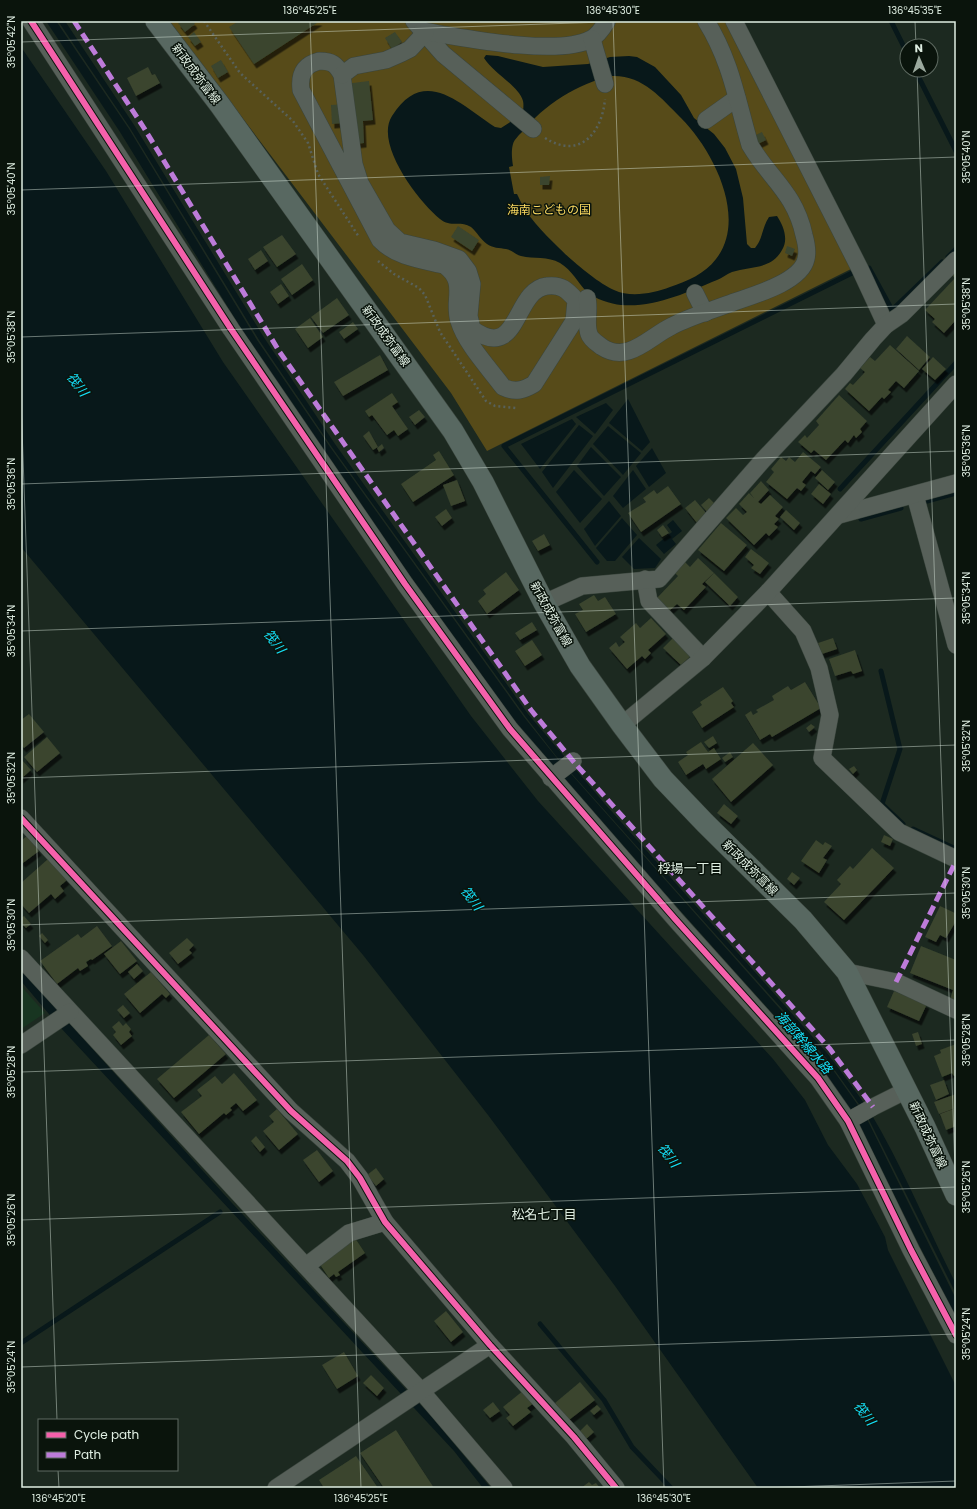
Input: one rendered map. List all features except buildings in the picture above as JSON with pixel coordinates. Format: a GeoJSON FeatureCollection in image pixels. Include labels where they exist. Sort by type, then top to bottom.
{"type":"FeatureCollection","features":[{"type":"Feature","properties":{"kind":"main road","name":"新政成弥富線"},"geometry":{"type":"LineString","coordinates":[[156,21],[225,112],[454,431],[483,482],[544,603],[580,666],[622,725],[664,778],[710,828],[803,920],[847,972],[907,1090],[956,1195]]}},
{"type":"Feature","properties":{"kind":"street"},"geometry":{"type":"LineString","coordinates":[[31,21],[231,329],[400,578],[510,729],[818,1078],[850,1120],[911,1250],[956,1335]]}},
{"type":"Feature","properties":{"kind":"street"},"geometry":{"type":"LineString","coordinates":[[420,28],[466,38],[522,45],[569,45],[592,39],[607,21]]}},
{"type":"Feature","properties":{"kind":"street"},"geometry":{"type":"LineString","coordinates":[[587,298],[589,307],[589,334],[594,342],[610,352],[622,352],[635,349],[671,326],[779,284],[802,270],[806,258],[807,246],[795,207],[782,186],[756,155],[750,145],[730,68],[706,21]]}},
{"type":"Feature","properties":{"kind":"street"},"geometry":{"type":"LineString","coordinates":[[734,21],[860,269],[886,326]]}},
{"type":"Feature","properties":{"kind":"street"},"geometry":{"type":"LineString","coordinates":[[342,75],[354,66],[386,60],[410,49],[420,28]]}},
{"type":"Feature","properties":{"kind":"street"},"geometry":{"type":"LineString","coordinates":[[420,28],[443,54],[533,129]]}},
{"type":"Feature","properties":{"kind":"street"},"geometry":{"type":"LineString","coordinates":[[592,39],[605,84]]}},
{"type":"Feature","properties":{"kind":"street"},"geometry":{"type":"LineString","coordinates":[[330,61],[336,65],[342,75],[354,164],[360,183],[387,230],[400,242],[434,250],[459,259],[468,271],[472,284],[469,316],[472,329],[482,336],[493,339],[503,336],[510,330],[532,294],[542,286],[555,285],[566,289],[576,300],[574,321],[534,384],[525,389],[510,391],[503,387],[463,332],[457,314],[459,287],[456,278],[450,269],[444,265],[398,253],[387,247],[380,240],[301,90],[300,81],[303,71],[310,64],[330,61]]}},
{"type":"Feature","properties":{"kind":"street"},"geometry":{"type":"LineString","coordinates":[[706,120],[737,98]]}},
{"type":"Feature","properties":{"kind":"street"},"geometry":{"type":"LineString","coordinates":[[544,603],[582,586],[659,579],[763,460],[844,374],[886,326],[902,314],[956,260]]}},
{"type":"Feature","properties":{"kind":"street"},"geometry":{"type":"LineString","coordinates":[[695,293],[705,313]]}},
{"type":"Feature","properties":{"kind":"street"},"geometry":{"type":"LineString","coordinates":[[622,725],[703,658],[768,592],[956,384]]}},
{"type":"Feature","properties":{"kind":"street"},"geometry":{"type":"LineString","coordinates":[[839,515],[956,483]]}},
{"type":"Feature","properties":{"kind":"street"},"geometry":{"type":"LineString","coordinates":[[915,494],[956,646]]}},
{"type":"Feature","properties":{"kind":"street"},"geometry":{"type":"LineString","coordinates":[[645,580],[649,601],[703,658]]}},
{"type":"Feature","properties":{"kind":"street"},"geometry":{"type":"LineString","coordinates":[[768,592],[803,631],[819,668],[830,716],[822,758],[899,832],[956,859]]}},
{"type":"Feature","properties":{"kind":"street"},"geometry":{"type":"LineString","coordinates":[[553,777],[572,762]]}},
{"type":"Feature","properties":{"kind":"street"},"geometry":{"type":"LineString","coordinates":[[21,818],[291,1111],[347,1162],[360,1178],[385,1222],[490,1345],[574,1438],[616,1488]]}},
{"type":"Feature","properties":{"kind":"street"},"geometry":{"type":"LineString","coordinates":[[21,958],[64,1016],[306,1266],[414,1397],[504,1488]]}},
{"type":"Feature","properties":{"kind":"street"},"geometry":{"type":"LineString","coordinates":[[847,972],[896,982],[956,1010]]}},
{"type":"Feature","properties":{"kind":"street"},"geometry":{"type":"LineString","coordinates":[[21,1045],[64,1016]]}},
{"type":"Feature","properties":{"kind":"street"},"geometry":{"type":"LineString","coordinates":[[850,1120],[907,1090]]}},
{"type":"Feature","properties":{"kind":"street"},"geometry":{"type":"LineString","coordinates":[[306,1266],[349,1233],[385,1222]]}},
{"type":"Feature","properties":{"kind":"street"},"geometry":{"type":"LineString","coordinates":[[276,1488],[490,1345]]}},
{"type":"Feature","properties":{"kind":"path"},"geometry":{"type":"LineString","coordinates":[[533,129],[554,143],[563,146],[586,141],[592,135],[600,122],[604,107],[605,84]]}},
{"type":"Feature","properties":{"kind":"shaded area"},"geometry":{"type":"Polygon","coordinates":[[[21,986],[45,1013],[21,1029],[21,986]]]}},
{"type":"Feature","properties":{"kind":"green space","name":"海南こどもの国"},"geometry":{"type":"Polygon","coordinates":[[[169,21],[725,21],[851,269],[487,451],[451,393],[169,21]]]}},
{"type":"Feature","properties":{"kind":"water","name":"海部幹線水路"},"geometry":{"type":"Polygon","coordinates":[[[46,21],[56,21],[129,129],[257,340],[330,447],[524,717],[556,757],[828,1063],[865,1115],[956,1299],[956,1319],[856,1119],[813,1059],[590,810],[514,722],[320,449],[250,343],[120,132],[46,21]]]}},
{"type":"Feature","properties":{"kind":"water"},"geometry":{"type":"Polygon","coordinates":[[[58,21],[65,21],[134,125],[263,336],[335,444],[528,714],[605,804],[827,1053],[860,1097],[882,1133],[904,1176],[956,1284],[956,1294],[866,1114],[826,1058],[556,756],[525,716],[331,446],[259,340],[130,128],[58,21]]]}},
{"type":"Feature","properties":{"kind":"water","name":"筏川"},"geometry":{"type":"Polygon","coordinates":[[[21,47],[106,171],[223,362],[471,716],[538,801],[773,1059],[805,1100],[828,1145],[857,1184],[885,1237],[888,1250],[956,1386],[956,1488],[758,1488],[615,1286],[488,1115],[363,955],[21,547],[21,47]]]}},
{"type":"Feature","properties":{"kind":"water"},"geometry":{"type":"Polygon","coordinates":[[[486,55],[498,56],[543,67],[588,64],[610,57],[629,56],[637,57],[655,67],[681,95],[694,118],[714,134],[725,148],[736,169],[743,198],[747,244],[751,248],[755,248],[760,241],[769,217],[777,216],[783,228],[785,237],[782,250],[772,261],[766,264],[732,272],[717,280],[670,298],[646,304],[621,305],[603,301],[590,295],[568,269],[560,263],[546,258],[521,256],[508,250],[496,248],[485,242],[471,227],[467,225],[444,222],[421,200],[401,172],[389,142],[388,128],[392,116],[404,101],[417,93],[429,91],[442,94],[455,100],[469,108],[495,127],[501,128],[523,114],[521,95],[488,64],[484,58],[486,55]],[[612,76],[599,79],[562,96],[551,104],[515,139],[512,149],[513,166],[509,167],[514,194],[517,194],[525,210],[535,223],[564,253],[585,271],[608,287],[628,294],[642,294],[664,289],[683,282],[707,269],[716,259],[725,242],[729,224],[727,205],[715,166],[693,132],[651,89],[633,79],[612,76]]]}},
{"type":"Feature","properties":{"kind":"water"},"geometry":{"type":"Polygon","coordinates":[[[628,399],[650,442],[642,451],[609,423],[628,399]]]}},
{"type":"Feature","properties":{"kind":"water"},"geometry":{"type":"Polygon","coordinates":[[[606,403],[613,410],[595,434],[576,417],[606,403]]]}},
{"type":"Feature","properties":{"kind":"water"},"geometry":{"type":"Polygon","coordinates":[[[572,419],[576,424],[540,469],[521,444],[572,419]]]}},
{"type":"Feature","properties":{"kind":"water"},"geometry":{"type":"Polygon","coordinates":[[[579,425],[593,436],[553,488],[542,472],[579,425]]]}},
{"type":"Feature","properties":{"kind":"water"},"geometry":{"type":"Polygon","coordinates":[[[608,426],[641,453],[623,475],[593,444],[608,426]]]}},
{"type":"Feature","properties":{"kind":"water"},"geometry":{"type":"Polygon","coordinates":[[[591,447],[621,477],[604,496],[577,466],[591,447]]]}},
{"type":"Feature","properties":{"kind":"water"},"geometry":{"type":"Polygon","coordinates":[[[652,448],[666,473],[649,487],[636,466],[652,448]]]}},
{"type":"Feature","properties":{"kind":"water"},"geometry":{"type":"Polygon","coordinates":[[[574,470],[602,499],[580,523],[556,492],[574,470]]]}},
{"type":"Feature","properties":{"kind":"water"},"geometry":{"type":"Polygon","coordinates":[[[633,470],[646,489],[623,508],[613,496],[633,470]]]}},
{"type":"Feature","properties":{"kind":"water"},"geometry":{"type":"Polygon","coordinates":[[[609,501],[621,516],[595,546],[584,529],[609,501]]]}},
{"type":"Feature","properties":{"kind":"water"},"geometry":{"type":"Polygon","coordinates":[[[622,518],[637,535],[615,561],[607,561],[596,548],[622,518]]]}},
{"type":"Feature","properties":{"kind":"water"},"geometry":{"type":"Polygon","coordinates":[[[673,520],[682,531],[672,539],[676,544],[664,554],[656,545],[672,532],[667,525],[673,520]]]}},
{"type":"Feature","properties":{"kind":"water"},"geometry":{"type":"Polygon","coordinates":[[[639,538],[661,559],[655,568],[634,569],[622,557],[639,538]]]}},
{"type":"Feature","properties":{"kind":"water"},"geometry":{"type":"Polygon","coordinates":[[[21,970],[232,1203],[430,1415],[491,1488],[483,1488],[454,1451],[60,1027],[21,981],[21,970]]]}},
{"type":"Feature","properties":{"kind":"waterway"},"geometry":{"type":"LineString","coordinates":[[891,21],[900,38]]}},
{"type":"Feature","properties":{"kind":"waterway"},"geometry":{"type":"LineString","coordinates":[[919,78],[956,151]]}},
{"type":"Feature","properties":{"kind":"waterway"},"geometry":{"type":"LineString","coordinates":[[948,257],[956,249]]}},
{"type":"Feature","properties":{"kind":"waterway"},"geometry":{"type":"LineString","coordinates":[[869,268],[892,310],[942,262]]}},
{"type":"Feature","properties":{"kind":"waterway"},"geometry":{"type":"LineString","coordinates":[[597,562],[504,446],[852,273]]}},
{"type":"Feature","properties":{"kind":"waterway"},"geometry":{"type":"LineString","coordinates":[[840,489],[956,363]]}},
{"type":"Feature","properties":{"kind":"waterway"},"geometry":{"type":"LineString","coordinates":[[927,501],[956,493]]}},
{"type":"Feature","properties":{"kind":"waterway"},"geometry":{"type":"LineString","coordinates":[[861,519],[901,508]]}},
{"type":"Feature","properties":{"kind":"waterway"},"geometry":{"type":"LineString","coordinates":[[881,671],[900,749],[882,804],[903,824]]}},
{"type":"Feature","properties":{"kind":"waterway"},"geometry":{"type":"LineString","coordinates":[[913,829],[956,849]]}},
{"type":"Feature","properties":{"kind":"waterway"},"geometry":{"type":"LineString","coordinates":[[21,1343],[220,1212]]}},
{"type":"Feature","properties":{"kind":"waterway"},"geometry":{"type":"LineString","coordinates":[[540,1324],[604,1400],[632,1447],[671,1488]]}},
{"type":"Feature","properties":{"kind":"marked path"},"geometry":{"type":"LineString","coordinates":[[74,21],[144,128],[279,351],[531,710],[573,761],[830,1049],[873,1107]]}},
{"type":"Feature","properties":{"kind":"marked path"},"geometry":{"type":"LineString","coordinates":[[896,982],[956,861]]}},
{"type":"Feature","properties":{"kind":"cycle path"},"geometry":{"type":"LineString","coordinates":[[31,21],[231,329],[405,584],[510,729],[676,920],[818,1078],[848,1121],[911,1250],[956,1335]]}},
{"type":"Feature","properties":{"kind":"cycle path"},"geometry":{"type":"LineString","coordinates":[[21,818],[291,1111],[347,1161],[360,1178],[385,1222],[490,1345],[574,1437],[616,1488]]}},
{"type":"Feature","properties":{"kind":"district","name":"桴場一丁目"},"geometry":{"type":"Point","coordinates":[690,868]}},
{"type":"Feature","properties":{"kind":"district","name":"松名七丁目"},"geometry":{"type":"Point","coordinates":[544,1214]}}]}
